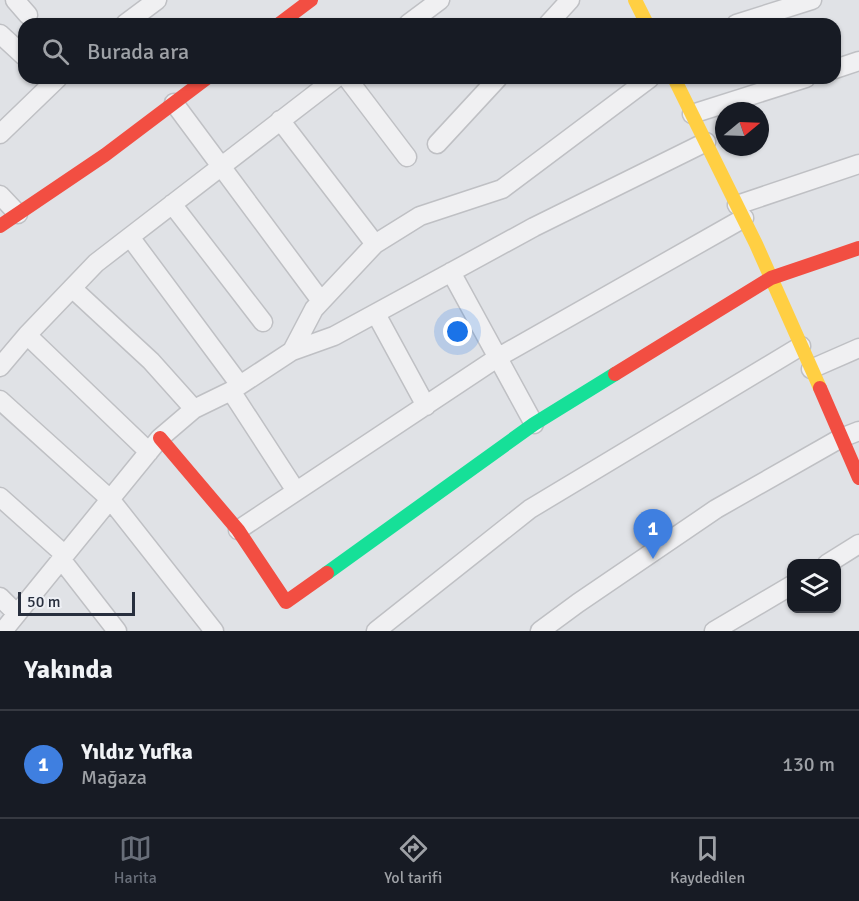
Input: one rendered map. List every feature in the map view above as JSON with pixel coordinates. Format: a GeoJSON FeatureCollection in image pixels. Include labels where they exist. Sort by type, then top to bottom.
{"type":"FeatureCollection","features":[{"type":"Feature","properties":{"kind":"street"},"geometry":{"type":"LineString","coordinates":[[15,0],[28,15]]}},
{"type":"Feature","properties":{"kind":"street"},"geometry":{"type":"LineString","coordinates":[[132,18],[157,0]]}},
{"type":"Feature","properties":{"kind":"street"},"geometry":{"type":"LineString","coordinates":[[287,18],[311,0]]}},
{"type":"Feature","properties":{"kind":"street"},"geometry":{"type":"LineString","coordinates":[[416,18],[440,0]]}},
{"type":"Feature","properties":{"kind":"street"},"geometry":{"type":"LineString","coordinates":[[554,18],[570,0]]}},
{"type":"Feature","properties":{"kind":"street"},"geometry":{"type":"LineString","coordinates":[[635,0],[644,18]]}},
{"type":"Feature","properties":{"kind":"street"},"geometry":{"type":"LineString","coordinates":[[749,18],[774,6],[812,0]]}},
{"type":"Feature","properties":{"kind":"street"},"geometry":{"type":"LineString","coordinates":[[0,34],[18,50]]}},
{"type":"Feature","properties":{"kind":"street"},"geometry":{"type":"LineString","coordinates":[[841,67],[859,61]]}},
{"type":"Feature","properties":{"kind":"street"},"geometry":{"type":"LineString","coordinates":[[0,134],[47,84]]}},
{"type":"Feature","properties":{"kind":"street"},"geometry":{"type":"LineString","coordinates":[[0,225],[105,155],[199,84]]}},
{"type":"Feature","properties":{"kind":"street"},"geometry":{"type":"LineString","coordinates":[[0,367],[27,335],[96,263],[328,84]]}},
{"type":"Feature","properties":{"kind":"street"},"geometry":{"type":"LineString","coordinates":[[352,84],[407,157]]}},
{"type":"Feature","properties":{"kind":"street"},"geometry":{"type":"LineString","coordinates":[[437,144],[492,84]]}},
{"type":"Feature","properties":{"kind":"street"},"geometry":{"type":"LineString","coordinates":[[292,351],[314,309],[375,244],[420,216],[502,189],[642,84]]}},
{"type":"Feature","properties":{"kind":"street"},"geometry":{"type":"LineString","coordinates":[[677,84],[771,278],[859,478]]}},
{"type":"Feature","properties":{"kind":"street"},"geometry":{"type":"LineString","coordinates":[[692,114],[787,84]]}},
{"type":"Feature","properties":{"kind":"street"},"geometry":{"type":"LineString","coordinates":[[174,103],[321,301]]}},
{"type":"Feature","properties":{"kind":"street"},"geometry":{"type":"LineString","coordinates":[[280,120],[375,244]]}},
{"type":"Feature","properties":{"kind":"street"},"geometry":{"type":"LineString","coordinates":[[10,625],[155,445],[194,409],[236,388],[292,351],[334,336],[534,227],[706,142]]}},
{"type":"Feature","properties":{"kind":"street"},"geometry":{"type":"LineString","coordinates":[[238,530],[497,358],[740,212],[859,164]]}},
{"type":"Feature","properties":{"kind":"street"},"geometry":{"type":"LineString","coordinates":[[0,195],[18,214]]}},
{"type":"Feature","properties":{"kind":"street"},"geometry":{"type":"LineString","coordinates":[[172,204],[262,322]]}},
{"type":"Feature","properties":{"kind":"street"},"geometry":{"type":"LineString","coordinates":[[130,237],[236,388],[296,491]]}},
{"type":"Feature","properties":{"kind":"street"},"geometry":{"type":"LineString","coordinates":[[27,335],[155,445],[238,530],[286,602],[534,424],[771,278],[859,248]]}},
{"type":"Feature","properties":{"kind":"street"},"geometry":{"type":"LineString","coordinates":[[451,273],[534,424]]}},
{"type":"Feature","properties":{"kind":"street"},"geometry":{"type":"LineString","coordinates":[[72,288],[151,361],[194,409]]}},
{"type":"Feature","properties":{"kind":"street"},"geometry":{"type":"LineString","coordinates":[[376,314],[426,406]]}},
{"type":"Feature","properties":{"kind":"street"},"geometry":{"type":"LineString","coordinates":[[377,631],[530,509],[801,346]]}},
{"type":"Feature","properties":{"kind":"street"},"geometry":{"type":"LineString","coordinates":[[811,369],[859,348]]}},
{"type":"Feature","properties":{"kind":"street"},"geometry":{"type":"LineString","coordinates":[[0,400],[110,499],[214,631]]}},
{"type":"Feature","properties":{"kind":"street"},"geometry":{"type":"LineString","coordinates":[[540,631],[716,509],[841,438],[859,431]]}},
{"type":"Feature","properties":{"kind":"street"},"geometry":{"type":"LineString","coordinates":[[0,497],[63,557],[117,631]]}},
{"type":"Feature","properties":{"kind":"street"},"geometry":{"type":"LineString","coordinates":[[835,559],[859,544]]}},
{"type":"Feature","properties":{"kind":"street"},"geometry":{"type":"LineString","coordinates":[[714,631],[787,588]]}},
{"type":"Feature","properties":{"kind":"street"},"geometry":{"type":"LineString","coordinates":[[0,597],[10,625]]}},
{"type":"Feature","properties":{"kind":"traffic: fast"},"geometry":{"type":"LineString","coordinates":[[327,573],[534,424],[615,374]]}},
{"type":"Feature","properties":{"kind":"traffic: slow"},"geometry":{"type":"LineString","coordinates":[[635,0],[644,18]]}},
{"type":"Feature","properties":{"kind":"traffic: slow"},"geometry":{"type":"LineString","coordinates":[[677,84],[756,244],[820,388]]}},
{"type":"Feature","properties":{"kind":"traffic: jam"},"geometry":{"type":"LineString","coordinates":[[287,18],[311,0]]}},
{"type":"Feature","properties":{"kind":"traffic: jam"},"geometry":{"type":"LineString","coordinates":[[0,226],[105,155],[199,84]]}},
{"type":"Feature","properties":{"kind":"traffic: jam"},"geometry":{"type":"LineString","coordinates":[[615,374],[771,278],[859,248]]}},
{"type":"Feature","properties":{"kind":"traffic: jam"},"geometry":{"type":"LineString","coordinates":[[820,388],[859,478]]}},
{"type":"Feature","properties":{"kind":"traffic: jam"},"geometry":{"type":"LineString","coordinates":[[160,438],[238,530],[286,602],[327,573]]}},
{"type":"Feature","properties":{"kind":"place","name":"Yıldız Yufka"},"geometry":{"type":"Point","coordinates":[653,559]}}]}
